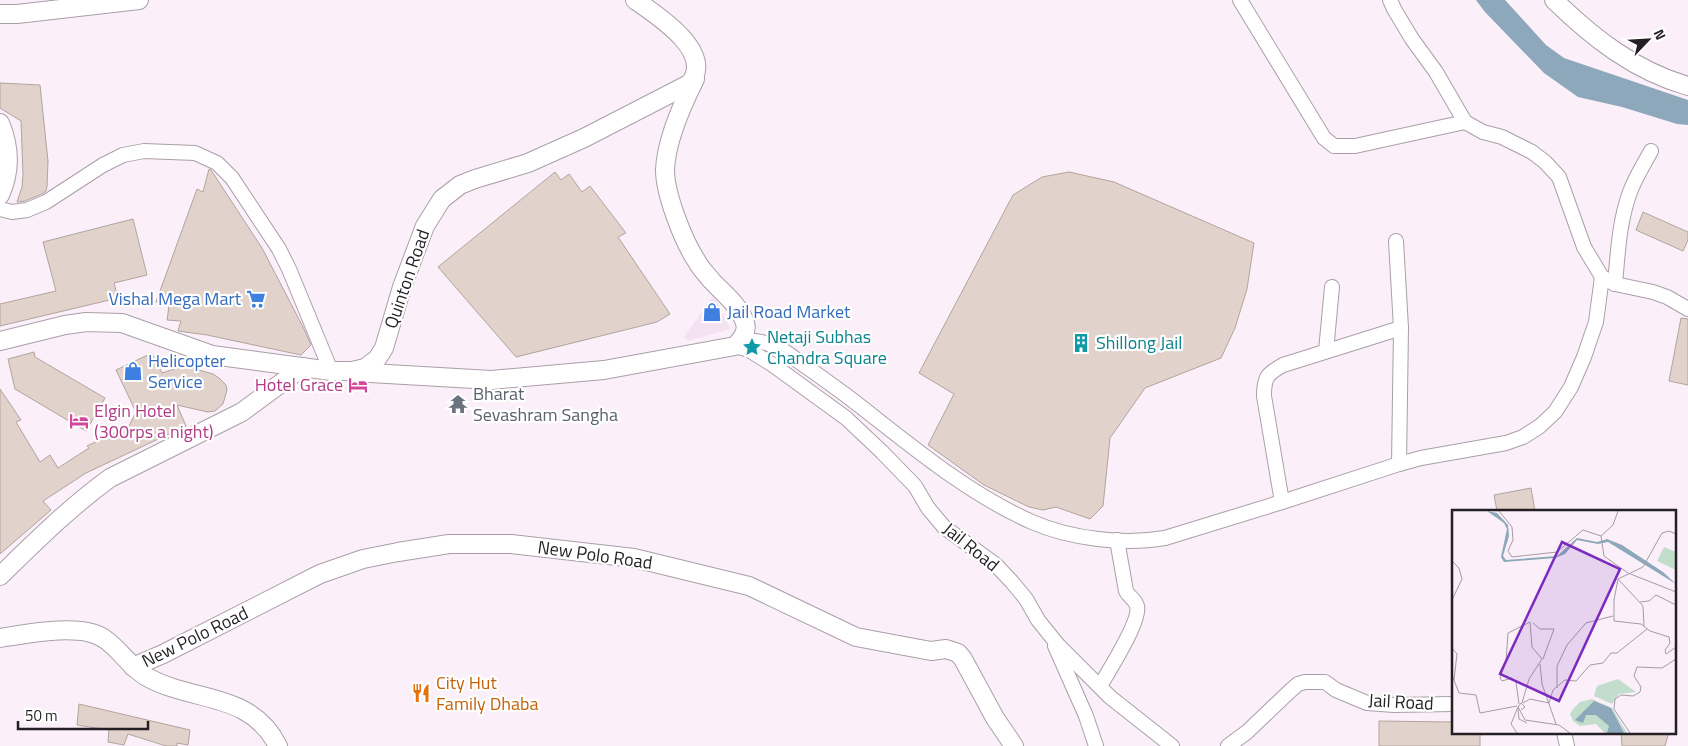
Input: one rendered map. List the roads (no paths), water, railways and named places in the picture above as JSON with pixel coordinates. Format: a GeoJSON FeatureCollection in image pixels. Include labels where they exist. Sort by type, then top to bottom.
{"type":"FeatureCollection","features":[{"type":"Feature","properties":{"kind":"street"},"geometry":{"type":"LineString","coordinates":[[0,14],[17,14],[139,0]]}},
{"type":"Feature","properties":{"kind":"street"},"geometry":{"type":"LineString","coordinates":[[635,0],[684,38],[694,52],[697,67],[696,77],[686,97],[669,144],[665,171],[670,200],[696,261],[732,302],[745,321],[745,333],[737,344]]}},
{"type":"Feature","properties":{"kind":"street"},"geometry":{"type":"LineString","coordinates":[[1240,0],[1324,138],[1334,146],[1355,146],[1465,122]]}},
{"type":"Feature","properties":{"kind":"street"},"geometry":{"type":"LineString","coordinates":[[1390,0],[1412,39],[1436,72],[1465,122],[1483,132],[1502,137],[1532,152],[1559,177],[1584,247],[1602,277],[1616,284],[1667,297],[1688,309]]}},
{"type":"Feature","properties":{"kind":"street"},"geometry":{"type":"LineString","coordinates":[[1554,0],[1589,33],[1615,52],[1638,66],[1688,86]]}},
{"type":"Feature","properties":{"kind":"street","name":"Quinton Road"},"geometry":{"type":"LineString","coordinates":[[0,341],[79,322],[122,323],[212,355],[333,371],[352,371],[365,368],[377,358],[384,348],[402,287],[425,226],[442,199],[460,185],[528,162],[584,138],[689,84],[696,77]]}},
{"type":"Feature","properties":{"kind":"street"},"geometry":{"type":"LineString","coordinates":[[0,123],[7,139],[8,168],[0,195]]}},
{"type":"Feature","properties":{"kind":"street"},"geometry":{"type":"LineString","coordinates":[[1616,284],[1619,233],[1624,208],[1651,150]]}},
{"type":"Feature","properties":{"kind":"street"},"geometry":{"type":"LineString","coordinates":[[0,210],[12,212],[27,210],[46,202],[103,165],[123,155],[144,151],[195,153],[218,163],[232,178],[279,249],[333,371],[393,376],[492,380],[604,370],[749,340],[762,341],[781,349],[832,384],[953,476],[1003,508],[1062,534],[1117,540],[1147,541],[1165,538],[1399,464],[1506,443],[1523,436],[1540,426],[1555,412],[1571,387],[1596,322],[1602,277]]}},
{"type":"Feature","properties":{"kind":"street"},"geometry":{"type":"LineString","coordinates":[[1396,240],[1401,328],[1399,464]]}},
{"type":"Feature","properties":{"kind":"street"},"geometry":{"type":"LineString","coordinates":[[1326,351],[1332,287]]}},
{"type":"Feature","properties":{"kind":"street"},"geometry":{"type":"LineString","coordinates":[[1282,502],[1264,396],[1264,382],[1269,373],[1283,365],[1401,328]]}},
{"type":"Feature","properties":{"kind":"street","name":"Jail Road"},"geometry":{"type":"LineString","coordinates":[[737,344],[773,365],[846,418],[915,486],[928,508],[944,527],[996,565],[1026,599],[1038,620],[1051,636],[1100,686],[1117,703],[1172,746]]}},
{"type":"Feature","properties":{"kind":"street"},"geometry":{"type":"LineString","coordinates":[[0,576],[38,539],[110,478],[242,412],[303,367]]}},
{"type":"Feature","properties":{"kind":"street"},"geometry":{"type":"LineString","coordinates":[[1100,686],[1129,637],[1138,609],[1135,600],[1128,596],[1126,591],[1117,540]]}},
{"type":"Feature","properties":{"kind":"street","name":"New Polo Road"},"geometry":{"type":"LineString","coordinates":[[133,667],[163,654],[320,574],[363,559],[449,544],[511,544],[634,558],[749,586],[856,637],[931,651],[946,649],[958,653],[995,718],[1014,746]]}},
{"type":"Feature","properties":{"kind":"street"},"geometry":{"type":"LineString","coordinates":[[0,638],[33,633],[76,630],[97,634],[111,644],[133,667],[146,677],[168,686],[232,705],[251,714],[264,726],[278,746]]}},
{"type":"Feature","properties":{"kind":"street"},"geometry":{"type":"LineString","coordinates":[[1051,636],[1086,716],[1096,746]]}},
{"type":"Feature","properties":{"kind":"street","name":"Jail Road"},"geometry":{"type":"LineString","coordinates":[[1228,746],[1298,684],[1305,682],[1325,682],[1336,690],[1368,702],[1394,705],[1452,704]]}},
{"type":"Feature","properties":{"kind":"water"},"geometry":{"type":"Polygon","coordinates":[[[1476,0],[1505,0],[1546,45],[1564,58],[1688,100],[1688,125],[1677,124],[1622,107],[1578,97],[1544,73],[1485,12],[1476,0]]]}},
{"type":"Feature","properties":{"kind":"place","name":"Vishal Mega Mart"},"geometry":{"type":"Point","coordinates":[256,299]}},
{"type":"Feature","properties":{"kind":"place","name":"Jail Road Market"},"geometry":{"type":"Point","coordinates":[712,312]}},
{"type":"Feature","properties":{"kind":"place","name":"Shillong Jail"},"geometry":{"type":"Point","coordinates":[1081,343]}},
{"type":"Feature","properties":{"kind":"place","name":"Netaji Subhas Chandra Square"},"geometry":{"type":"Point","coordinates":[752,347]}},
{"type":"Feature","properties":{"kind":"place","name":"Helicopter Service"},"geometry":{"type":"Point","coordinates":[133,371]}},
{"type":"Feature","properties":{"kind":"place","name":"Hotel Grace"},"geometry":{"type":"Point","coordinates":[358,385]}},
{"type":"Feature","properties":{"kind":"place","name":"Bharat Sevashram Sangha"},"geometry":{"type":"Point","coordinates":[458,404]}},
{"type":"Feature","properties":{"kind":"place","name":"Elgin Hotel (300rps a night)"},"geometry":{"type":"Point","coordinates":[79,421]}},
{"type":"Feature","properties":{"kind":"place","name":"City Hut Family Dhaba"},"geometry":{"type":"Point","coordinates":[421,693]}}]}
